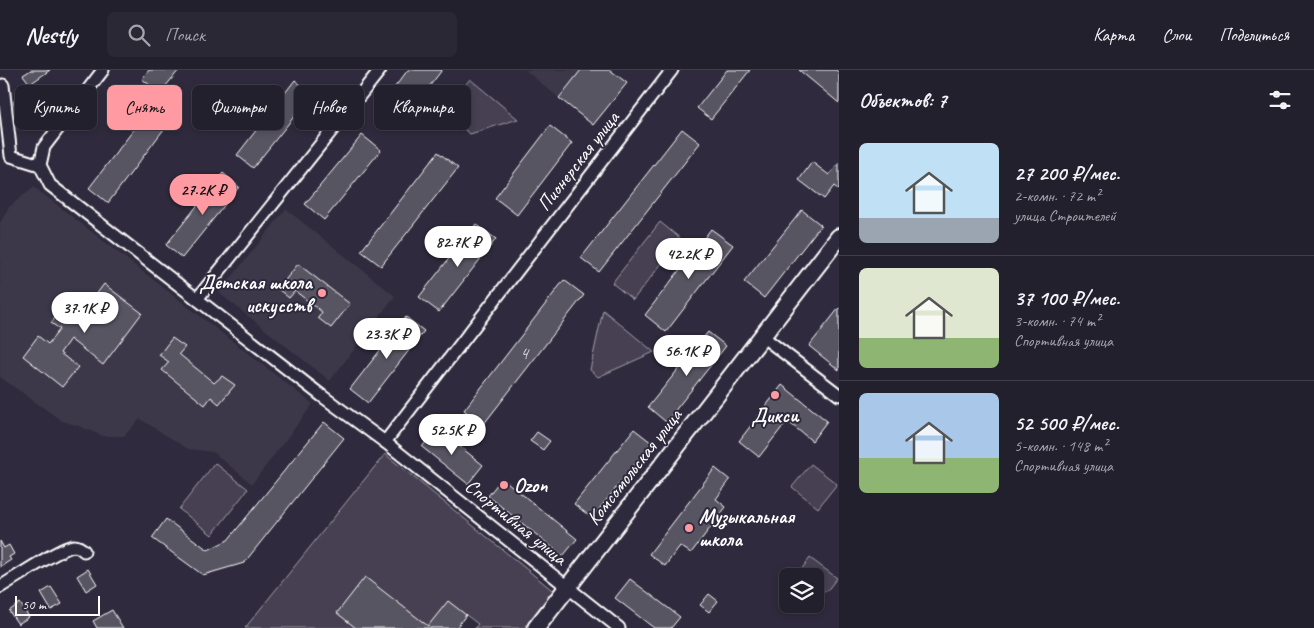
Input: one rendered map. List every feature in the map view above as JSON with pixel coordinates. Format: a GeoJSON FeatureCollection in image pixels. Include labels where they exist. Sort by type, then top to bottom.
{"type":"FeatureCollection","features":[{"type":"Feature","properties":{"kind":"street"},"geometry":{"type":"LineString","coordinates":[[3,85],[11,156],[40,165],[44,147],[102,70]]}},
{"type":"Feature","properties":{"kind":"street"},"geometry":{"type":"LineString","coordinates":[[197,299],[380,70]]}},
{"type":"Feature","properties":{"kind":"street","name":"Пионерская улица"},"geometry":{"type":"LineString","coordinates":[[386,442],[672,70]]}},
{"type":"Feature","properties":{"kind":"street","name":"Спортивная улица"},"geometry":{"type":"LineString","coordinates":[[40,165],[50,185],[322,396],[386,442],[567,588],[620,628]]}},
{"type":"Feature","properties":{"kind":"street","name":"Комсомольская улица"},"geometry":{"type":"LineString","coordinates":[[536,628],[839,237]]}},
{"type":"Feature","properties":{"kind":"street"},"geometry":{"type":"LineString","coordinates":[[762,336],[839,395]]}},
{"type":"Feature","properties":{"kind":"street"},"geometry":{"type":"LineString","coordinates":[[0,587],[72,546],[80,547],[84,550]]}},
{"type":"Feature","properties":{"kind":"shaded area"},"geometry":{"type":"Polygon","coordinates":[[[525,70],[581,70],[559,98],[525,70]]]}},
{"type":"Feature","properties":{"kind":"shaded area"},"geometry":{"type":"Polygon","coordinates":[[[470,79],[518,119],[470,134],[465,130],[471,130],[471,85],[465,85],[470,79]]]}},
{"type":"Feature","properties":{"kind":"shaded area"},"geometry":{"type":"Polygon","coordinates":[[[34,187],[313,404],[252,484],[213,452],[188,449],[140,419],[124,436],[103,436],[62,421],[0,377],[0,223],[9,207],[34,187]]]}},
{"type":"Feature","properties":{"kind":"shaded area"},"geometry":{"type":"Polygon","coordinates":[[[286,209],[395,296],[330,381],[219,293],[286,209]]]}},
{"type":"Feature","properties":{"kind":"shaded area"},"geometry":{"type":"Polygon","coordinates":[[[660,222],[681,239],[633,300],[612,283],[660,222]]]}},
{"type":"Feature","properties":{"kind":"shaded area"},"geometry":{"type":"Polygon","coordinates":[[[603,310],[654,352],[598,377],[590,370],[603,310]]]}},
{"type":"Feature","properties":{"kind":"shaded area"},"geometry":{"type":"Polygon","coordinates":[[[385,454],[557,594],[530,628],[475,628],[478,624],[466,615],[456,628],[245,628],[385,454]]]}},
{"type":"Feature","properties":{"kind":"shaded area"},"geometry":{"type":"Polygon","coordinates":[[[215,463],[248,489],[212,535],[179,509],[215,463]]]}},
{"type":"Feature","properties":{"kind":"shaded area"},"geometry":{"type":"Polygon","coordinates":[[[811,464],[837,484],[818,508],[792,487],[811,464]]]}},
{"type":"Feature","properties":{"kind":"shaded area"},"geometry":{"type":"Polygon","coordinates":[[[810,558],[824,568],[802,568],[810,558]]]}},
{"type":"Feature","properties":{"kind":"shaded area"},"geometry":{"type":"Polygon","coordinates":[[[824,568],[837,578],[826,592],[824,590],[824,568]]]}},
{"type":"Feature","properties":{"kind":"building"},"geometry":{"type":"Polygon","coordinates":[[[31,70],[50,70],[30,84],[23,75],[31,70]]]}},
{"type":"Feature","properties":{"kind":"building"},"geometry":{"type":"Polygon","coordinates":[[[149,70],[179,70],[167,85],[150,85],[142,79],[149,70]]]}},
{"type":"Feature","properties":{"kind":"building"},"geometry":{"type":"Polygon","coordinates":[[[408,70],[442,70],[430,85],[396,85],[408,70]]]}},
{"type":"Feature","properties":{"kind":"building"},"geometry":{"type":"Polygon","coordinates":[[[581,70],[610,70],[627,83],[593,125],[559,98],[581,70]]]}},
{"type":"Feature","properties":{"kind":"building"},"geometry":{"type":"Polygon","coordinates":[[[727,70],[750,70],[711,119],[697,108],[727,70]]]}},
{"type":"Feature","properties":{"kind":"building"},"geometry":{"type":"Polygon","coordinates":[[[799,70],[836,70],[839,73],[839,103],[799,70]]]}},
{"type":"Feature","properties":{"kind":"building"},"geometry":{"type":"Polygon","coordinates":[[[295,80],[301,85],[294,85],[294,117],[284,129],[284,94],[295,80]]]}},
{"type":"Feature","properties":{"kind":"building"},"geometry":{"type":"Polygon","coordinates":[[[550,126],[572,143],[517,215],[495,198],[550,126]]]}},
{"type":"Feature","properties":{"kind":"building"},"geometry":{"type":"Polygon","coordinates":[[[682,129],[700,143],[599,272],[581,258],[682,129]]]}},
{"type":"Feature","properties":{"kind":"building"},"geometry":{"type":"Polygon","coordinates":[[[133,130],[163,130],[108,203],[89,188],[133,130]]]}},
{"type":"Feature","properties":{"kind":"building"},"geometry":{"type":"Polygon","coordinates":[[[256,130],[283,130],[253,168],[237,155],[256,130]]]}},
{"type":"Feature","properties":{"kind":"building"},"geometry":{"type":"Polygon","coordinates":[[[362,135],[381,150],[324,220],[305,204],[362,135]]]}},
{"type":"Feature","properties":{"kind":"building"},"geometry":{"type":"Polygon","coordinates":[[[438,152],[458,168],[381,266],[361,251],[438,152]]]}},
{"type":"Feature","properties":{"kind":"building"},"geometry":{"type":"Polygon","coordinates":[[[812,162],[829,175],[839,163],[839,190],[834,186],[824,199],[799,180],[812,162]]]}},
{"type":"Feature","properties":{"kind":"building"},"geometry":{"type":"Polygon","coordinates":[[[223,173],[239,187],[182,258],[166,245],[223,173]]]}},
{"type":"Feature","properties":{"kind":"building"},"geometry":{"type":"Polygon","coordinates":[[[802,210],[821,225],[764,298],[744,282],[802,210]]]}},
{"type":"Feature","properties":{"kind":"building"},"geometry":{"type":"Polygon","coordinates":[[[476,224],[496,239],[439,312],[419,297],[476,224]]]}},
{"type":"Feature","properties":{"kind":"building"},"geometry":{"type":"Polygon","coordinates":[[[711,229],[733,245],[666,332],[645,315],[711,229]]]}},
{"type":"Feature","properties":{"kind":"building"},"geometry":{"type":"Polygon","coordinates":[[[298,264],[350,304],[331,328],[318,318],[322,312],[295,291],[289,298],[278,289],[298,264]]]}},
{"type":"Feature","properties":{"kind":"building"},"geometry":{"type":"Polygon","coordinates":[[[564,280],[584,295],[483,425],[464,410],[564,280]]]}},
{"type":"Feature","properties":{"kind":"building"},"geometry":{"type":"Polygon","coordinates":[[[104,284],[142,313],[103,365],[70,339],[60,353],[78,367],[62,387],[23,356],[38,336],[48,344],[60,329],[51,323],[66,304],[81,315],[104,284]]]}},
{"type":"Feature","properties":{"kind":"building"},"geometry":{"type":"Polygon","coordinates":[[[839,308],[839,370],[809,346],[839,308]]]}},
{"type":"Feature","properties":{"kind":"building"},"geometry":{"type":"Polygon","coordinates":[[[406,317],[424,331],[368,403],[350,389],[406,317]]]}},
{"type":"Feature","properties":{"kind":"building"},"geometry":{"type":"Polygon","coordinates":[[[708,332],[726,346],[666,422],[648,407],[708,332]]]}},
{"type":"Feature","properties":{"kind":"building"},"geometry":{"type":"Polygon","coordinates":[[[172,338],[185,347],[179,354],[214,383],[222,376],[235,385],[219,404],[211,397],[205,405],[162,370],[169,362],[159,355],[172,338]]]}},
{"type":"Feature","properties":{"kind":"building"},"geometry":{"type":"Polygon","coordinates":[[[782,385],[827,421],[812,441],[787,421],[759,457],[739,441],[782,385]]]}},
{"type":"Feature","properties":{"kind":"building"},"geometry":{"type":"Polygon","coordinates":[[[324,422],[344,438],[244,563],[203,575],[152,538],[166,519],[208,550],[228,540],[324,422]]]}},
{"type":"Feature","properties":{"kind":"building"},"geometry":{"type":"Polygon","coordinates":[[[437,428],[483,465],[468,484],[422,447],[437,428]]]}},
{"type":"Feature","properties":{"kind":"building"},"geometry":{"type":"Polygon","coordinates":[[[634,429],[652,443],[592,518],[574,504],[634,429]]]}},
{"type":"Feature","properties":{"kind":"building"},"geometry":{"type":"Polygon","coordinates":[[[537,432],[550,441],[543,450],[530,441],[537,432]]]}},
{"type":"Feature","properties":{"kind":"building","name":"Музыкальная школа"},"geometry":{"type":"Polygon","coordinates":[[[715,468],[730,480],[716,499],[726,507],[691,553],[680,546],[665,566],[649,554],[715,468]]]}},
{"type":"Feature","properties":{"kind":"building"},"geometry":{"type":"Polygon","coordinates":[[[502,478],[577,539],[563,556],[488,496],[502,478]]]}},
{"type":"Feature","properties":{"kind":"building"},"geometry":{"type":"Polygon","coordinates":[[[0,541],[4,548],[9,545],[14,554],[9,557],[11,560],[0,567],[0,541]]]}},
{"type":"Feature","properties":{"kind":"building"},"geometry":{"type":"Polygon","coordinates":[[[88,569],[97,584],[86,591],[77,576],[88,569]]]}},
{"type":"Feature","properties":{"kind":"building"},"geometry":{"type":"Polygon","coordinates":[[[365,577],[428,626],[448,601],[466,615],[456,628],[356,628],[337,613],[365,577]]]}},
{"type":"Feature","properties":{"kind":"building"},"geometry":{"type":"Polygon","coordinates":[[[630,579],[680,617],[671,628],[654,628],[615,598],[630,579]]]}},
{"type":"Feature","properties":{"kind":"building"},"geometry":{"type":"Polygon","coordinates":[[[51,587],[62,604],[51,610],[41,593],[51,587]]]}},
{"type":"Feature","properties":{"kind":"building"},"geometry":{"type":"Polygon","coordinates":[[[709,594],[718,601],[709,612],[700,605],[709,594]]]}},
{"type":"Feature","properties":{"kind":"building"},"geometry":{"type":"Polygon","coordinates":[[[20,603],[29,617],[18,624],[9,611],[20,603]]]}},
{"type":"Feature","properties":{"kind":"building"},"geometry":{"type":"Polygon","coordinates":[[[112,610],[123,628],[97,628],[93,621],[112,610]]]}},
{"type":"Feature","properties":{"kind":"place","name":"Детская школа искусств"},"geometry":{"type":"Point","coordinates":[322,293]}},
{"type":"Feature","properties":{"kind":"place","name":"Дикси"},"geometry":{"type":"Point","coordinates":[775,395]}},
{"type":"Feature","properties":{"kind":"place","name":"Ozon"},"geometry":{"type":"Point","coordinates":[504,485]}},
{"type":"Feature","properties":{"kind":"place","name":"Музыкальная школа"},"geometry":{"type":"Point","coordinates":[689,528]}}]}
